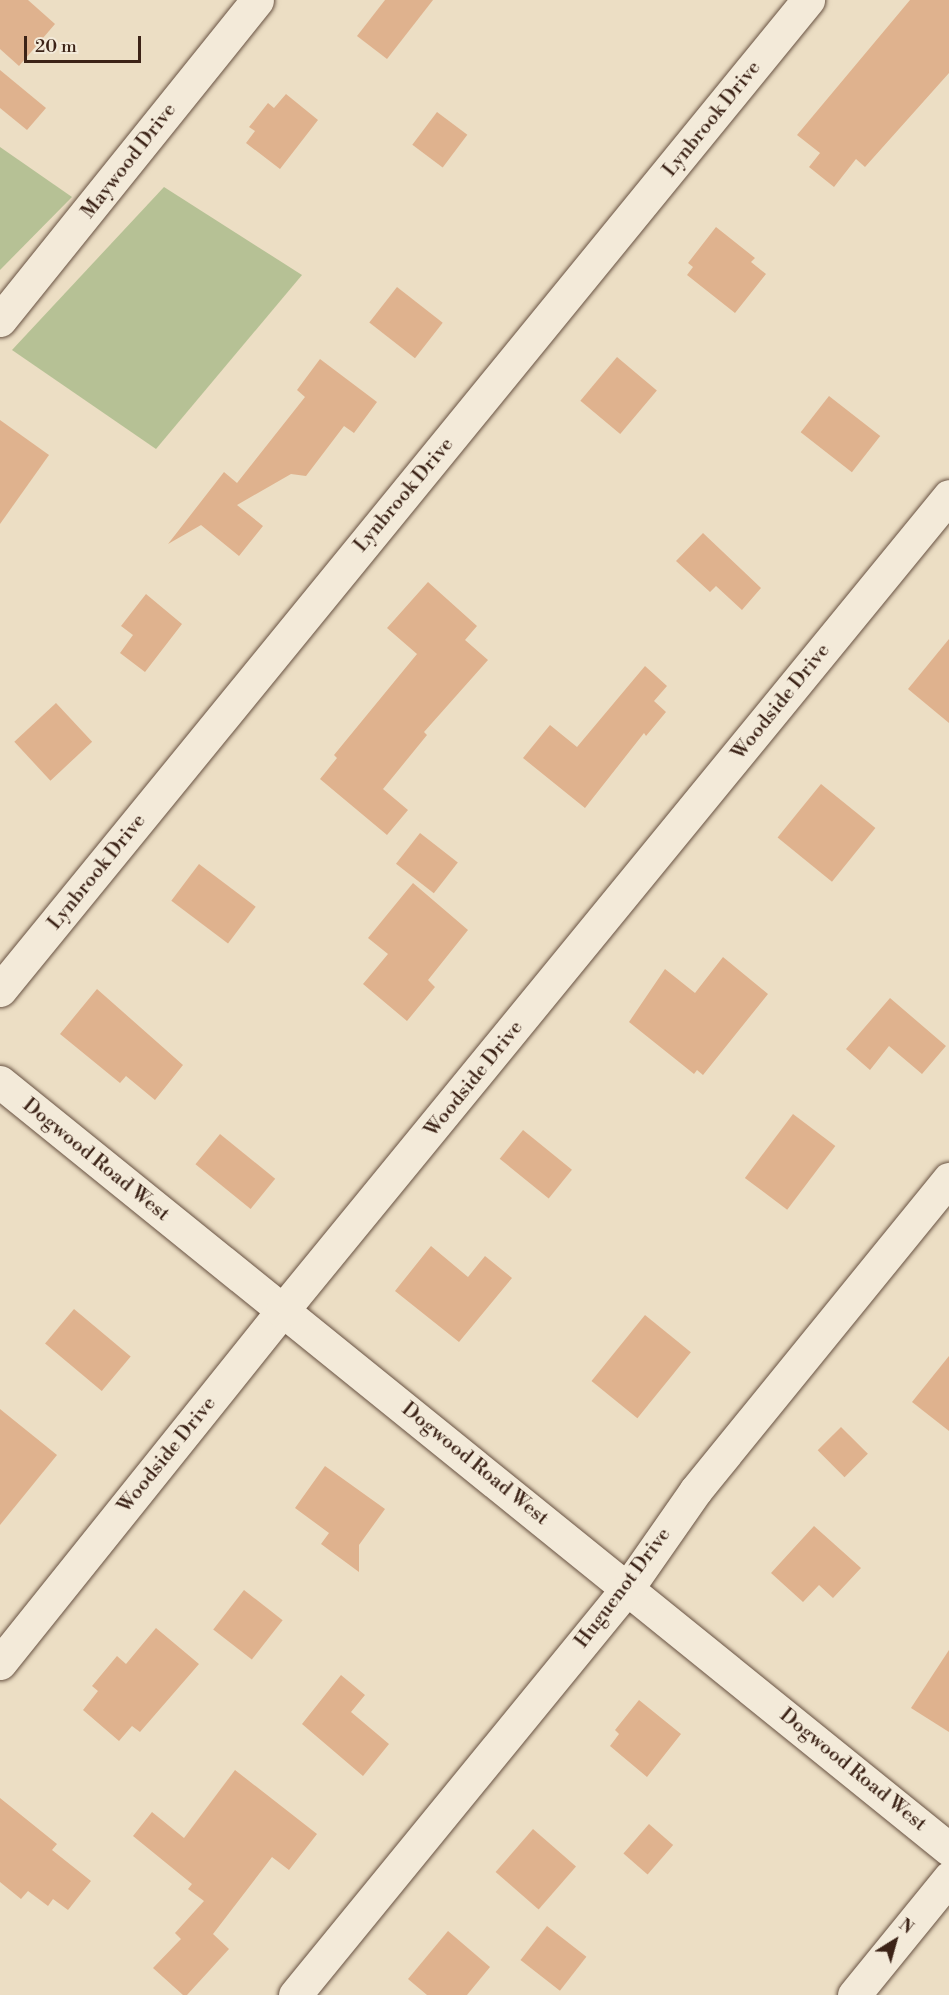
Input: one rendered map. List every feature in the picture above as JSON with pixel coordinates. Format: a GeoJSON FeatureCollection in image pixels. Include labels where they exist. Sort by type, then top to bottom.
{"type":"FeatureCollection","features":[{"type":"Feature","properties":{"kind":"street","name":"Maywood Drive"},"geometry":{"type":"LineString","coordinates":[[0,320],[257,0]]}},
{"type":"Feature","properties":{"kind":"street","name":"Lynbrook Drive"},"geometry":{"type":"LineString","coordinates":[[0,990],[808,0]]}},
{"type":"Feature","properties":{"kind":"street","name":"Woodside Drive"},"geometry":{"type":"LineString","coordinates":[[0,1663],[282,1311],[949,496]]}},
{"type":"Feature","properties":{"kind":"street","name":"Dogwood Road West"},"geometry":{"type":"LineString","coordinates":[[0,1082],[282,1311],[628,1586],[949,1849]]}},
{"type":"Feature","properties":{"kind":"street","name":"Huguenot Drive"},"geometry":{"type":"LineString","coordinates":[[295,1995],[628,1586],[696,1490],[949,1179]]}},
{"type":"Feature","properties":{"kind":"street"},"geometry":{"type":"LineString","coordinates":[[854,1995],[949,1878]]}},
{"type":"Feature","properties":{"kind":"green space"},"geometry":{"type":"Polygon","coordinates":[[[0,147],[72,197],[0,270],[0,147]]]}},
{"type":"Feature","properties":{"kind":"green space"},"geometry":{"type":"Polygon","coordinates":[[[164,187],[302,275],[156,449],[12,350],[164,187]]]}},
{"type":"Feature","properties":{"kind":"building"},"geometry":{"type":"Polygon","coordinates":[[[0,0],[28,0],[55,24],[19,66],[0,49],[0,0]]]}},
{"type":"Feature","properties":{"kind":"building"},"geometry":{"type":"Polygon","coordinates":[[[385,0],[433,0],[387,59],[357,36],[385,0]]]}},
{"type":"Feature","properties":{"kind":"building"},"geometry":{"type":"Polygon","coordinates":[[[910,0],[949,0],[949,73],[865,167],[856,159],[834,187],[809,167],[820,153],[797,135],[910,0]]]}},
{"type":"Feature","properties":{"kind":"building"},"geometry":{"type":"Polygon","coordinates":[[[0,70],[46,108],[27,130],[0,108],[0,70]]]}},
{"type":"Feature","properties":{"kind":"building"},"geometry":{"type":"Polygon","coordinates":[[[286,94],[318,120],[280,169],[246,143],[255,131],[249,127],[268,103],[274,108],[286,94]]]}},
{"type":"Feature","properties":{"kind":"building"},"geometry":{"type":"Polygon","coordinates":[[[437,112],[467,135],[443,168],[412,145],[437,112]]]}},
{"type":"Feature","properties":{"kind":"building"},"geometry":{"type":"Polygon","coordinates":[[[716,227],[755,258],[751,262],[766,274],[735,313],[687,275],[693,267],[688,263],[716,227]]]}},
{"type":"Feature","properties":{"kind":"building"},"geometry":{"type":"Polygon","coordinates":[[[397,287],[443,323],[415,358],[369,322],[397,287]]]}},
{"type":"Feature","properties":{"kind":"building"},"geometry":{"type":"Polygon","coordinates":[[[617,357],[657,390],[620,434],[580,401],[617,357]]]}},
{"type":"Feature","properties":{"kind":"building"},"geometry":{"type":"Polygon","coordinates":[[[320,359],[377,402],[354,433],[344,426],[306,476],[291,474],[237,505],[263,526],[239,556],[201,525],[168,544],[224,472],[237,483],[305,397],[297,390],[320,359]]]}},
{"type":"Feature","properties":{"kind":"building"},"geometry":{"type":"Polygon","coordinates":[[[829,396],[880,436],[852,472],[801,432],[829,396]]]}},
{"type":"Feature","properties":{"kind":"building"},"geometry":{"type":"Polygon","coordinates":[[[0,420],[49,455],[0,524],[0,420]]]}},
{"type":"Feature","properties":{"kind":"building"},"geometry":{"type":"Polygon","coordinates":[[[703,533],[761,588],[742,610],[716,586],[710,592],[676,561],[703,533]]]}},
{"type":"Feature","properties":{"kind":"building"},"geometry":{"type":"Polygon","coordinates":[[[428,582],[477,626],[465,640],[488,660],[424,732],[427,735],[383,789],[408,810],[387,835],[320,779],[337,758],[334,755],[417,654],[387,628],[428,582]]]}},
{"type":"Feature","properties":{"kind":"building"},"geometry":{"type":"Polygon","coordinates":[[[146,594],[182,624],[145,672],[120,653],[133,635],[121,626],[146,594]]]}},
{"type":"Feature","properties":{"kind":"building"},"geometry":{"type":"Polygon","coordinates":[[[949,639],[949,723],[908,689],[949,639]]]}},
{"type":"Feature","properties":{"kind":"building"},"geometry":{"type":"Polygon","coordinates":[[[645,666],[667,686],[654,701],[666,712],[646,736],[644,733],[585,808],[523,758],[550,725],[577,747],[645,666]]]}},
{"type":"Feature","properties":{"kind":"building"},"geometry":{"type":"Polygon","coordinates":[[[56,703],[92,742],[50,781],[14,742],[56,703]]]}},
{"type":"Feature","properties":{"kind":"building"},"geometry":{"type":"Polygon","coordinates":[[[821,784],[875,828],[832,882],[778,838],[821,784]]]}},
{"type":"Feature","properties":{"kind":"building"},"geometry":{"type":"Polygon","coordinates":[[[420,833],[458,863],[434,893],[396,864],[420,833]]]}},
{"type":"Feature","properties":{"kind":"building"},"geometry":{"type":"Polygon","coordinates":[[[199,864],[256,907],[228,943],[171,901],[199,864]]]}},
{"type":"Feature","properties":{"kind":"building"},"geometry":{"type":"Polygon","coordinates":[[[413,883],[468,930],[428,980],[435,987],[407,1021],[363,984],[388,954],[368,938],[413,883]]]}},
{"type":"Feature","properties":{"kind":"building"},"geometry":{"type":"Polygon","coordinates":[[[723,957],[768,994],[703,1075],[697,1070],[694,1074],[629,1022],[665,969],[695,993],[723,957]]]}},
{"type":"Feature","properties":{"kind":"building"},"geometry":{"type":"Polygon","coordinates":[[[97,989],[183,1065],[155,1100],[126,1076],[120,1083],[60,1034],[97,989]]]}},
{"type":"Feature","properties":{"kind":"building"},"geometry":{"type":"Polygon","coordinates":[[[890,998],[946,1046],[922,1074],[889,1046],[870,1070],[846,1049],[890,998]]]}},
{"type":"Feature","properties":{"kind":"building"},"geometry":{"type":"Polygon","coordinates":[[[793,1114],[835,1146],[787,1210],[745,1178],[793,1114]]]}},
{"type":"Feature","properties":{"kind":"building"},"geometry":{"type":"Polygon","coordinates":[[[523,1130],[572,1170],[549,1198],[500,1159],[523,1130]]]}},
{"type":"Feature","properties":{"kind":"building"},"geometry":{"type":"Polygon","coordinates":[[[220,1134],[275,1179],[251,1209],[195,1164],[220,1134]]]}},
{"type":"Feature","properties":{"kind":"building"},"geometry":{"type":"Polygon","coordinates":[[[431,1246],[468,1277],[485,1256],[512,1278],[459,1342],[395,1291],[431,1246]]]}},
{"type":"Feature","properties":{"kind":"building"},"geometry":{"type":"Polygon","coordinates":[[[74,1309],[131,1357],[102,1391],[45,1343],[74,1309]]]}},
{"type":"Feature","properties":{"kind":"building"},"geometry":{"type":"Polygon","coordinates":[[[645,1315],[691,1352],[637,1418],[592,1381],[645,1315]]]}},
{"type":"Feature","properties":{"kind":"building"},"geometry":{"type":"Polygon","coordinates":[[[949,1356],[949,1431],[912,1402],[949,1356]]]}},
{"type":"Feature","properties":{"kind":"building"},"geometry":{"type":"Polygon","coordinates":[[[0,1409],[57,1455],[0,1525],[0,1409]]]}},
{"type":"Feature","properties":{"kind":"building"},"geometry":{"type":"Polygon","coordinates":[[[841,1427],[868,1454],[845,1477],[818,1450],[841,1427]]]}},
{"type":"Feature","properties":{"kind":"building"},"geometry":{"type":"Polygon","coordinates":[[[325,1466],[385,1509],[359,1545],[359,1572],[321,1544],[329,1533],[295,1508],[325,1466]]]}},
{"type":"Feature","properties":{"kind":"building"},"geometry":{"type":"Polygon","coordinates":[[[814,1526],[861,1568],[833,1598],[819,1585],[803,1602],[771,1573],[814,1526]]]}},
{"type":"Feature","properties":{"kind":"building"},"geometry":{"type":"Polygon","coordinates":[[[244,1590],[283,1620],[252,1660],[213,1629],[244,1590]]]}},
{"type":"Feature","properties":{"kind":"building"},"geometry":{"type":"Polygon","coordinates":[[[156,1628],[199,1664],[140,1732],[132,1726],[119,1741],[83,1710],[98,1691],[92,1686],[117,1656],[126,1664],[156,1628]]]}},
{"type":"Feature","properties":{"kind":"building"},"geometry":{"type":"Polygon","coordinates":[[[949,1650],[949,1732],[911,1708],[949,1650]]]}},
{"type":"Feature","properties":{"kind":"building"},"geometry":{"type":"Polygon","coordinates":[[[341,1675],[365,1695],[351,1712],[389,1744],[363,1776],[302,1724],[341,1675]]]}},
{"type":"Feature","properties":{"kind":"building"},"geometry":{"type":"Polygon","coordinates":[[[639,1700],[681,1734],[647,1777],[610,1746],[619,1734],[615,1730],[639,1700]]]}},
{"type":"Feature","properties":{"kind":"building"},"geometry":{"type":"Polygon","coordinates":[[[235,1770],[317,1834],[289,1870],[272,1857],[213,1934],[229,1949],[187,1995],[183,1995],[153,1968],[181,1939],[175,1933],[204,1901],[188,1889],[192,1884],[133,1836],[152,1812],[184,1838],[235,1770]]]}},
{"type":"Feature","properties":{"kind":"building"},"geometry":{"type":"Polygon","coordinates":[[[0,1798],[57,1844],[52,1850],[91,1881],[68,1910],[53,1899],[48,1906],[28,1891],[21,1899],[0,1882],[0,1798]]]}},
{"type":"Feature","properties":{"kind":"building"},"geometry":{"type":"Polygon","coordinates":[[[649,1824],[673,1845],[648,1874],[623,1853],[649,1824]]]}},
{"type":"Feature","properties":{"kind":"building"},"geometry":{"type":"Polygon","coordinates":[[[533,1829],[576,1866],[539,1909],[496,1872],[533,1829]]]}},
{"type":"Feature","properties":{"kind":"building"},"geometry":{"type":"Polygon","coordinates":[[[547,1926],[586,1957],[560,1991],[521,1960],[547,1926]]]}},
{"type":"Feature","properties":{"kind":"building"},"geometry":{"type":"Polygon","coordinates":[[[448,1931],[490,1967],[467,1995],[427,1995],[408,1979],[448,1931]]]}}]}
